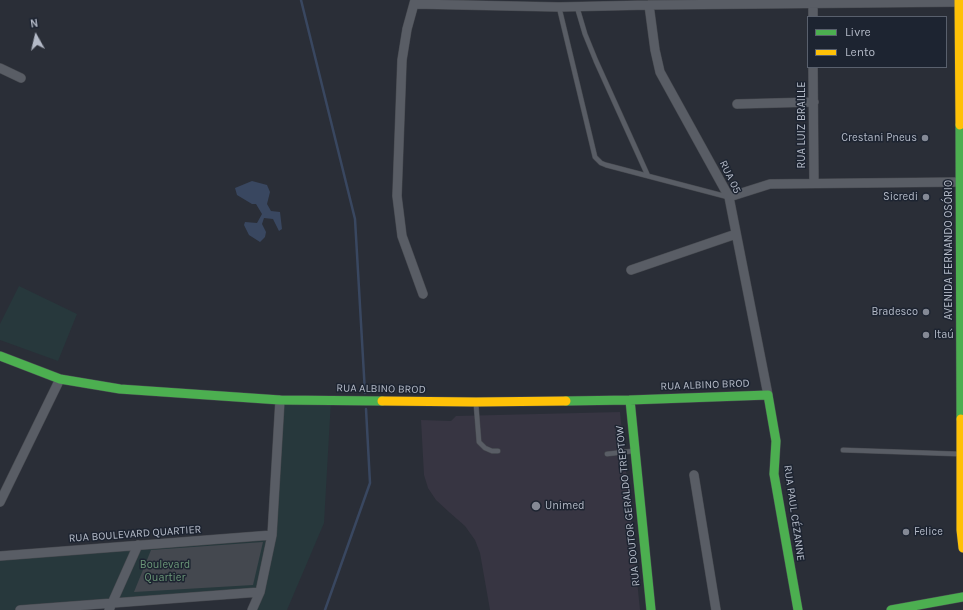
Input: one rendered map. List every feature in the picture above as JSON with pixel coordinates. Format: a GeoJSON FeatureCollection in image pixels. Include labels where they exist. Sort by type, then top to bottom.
{"type":"FeatureCollection","features":[{"type":"Feature","properties":{"kind":"street"},"geometry":{"type":"LineString","coordinates":[[422,294],[402,236],[397,196],[402,60],[407,30],[415,2],[558,7],[813,2],[960,2]]}},
{"type":"Feature","properties":{"kind":"street"},"geometry":{"type":"LineString","coordinates":[[813,2],[813,16]]}},
{"type":"Feature","properties":{"kind":"street","name":"AVENIDA FERNANDO OSÓRIO"},"geometry":{"type":"LineString","coordinates":[[960,2],[961,530],[963,548]]}},
{"type":"Feature","properties":{"kind":"street","name":"RUA 05"},"geometry":{"type":"LineString","coordinates":[[649,5],[655,50],[660,72],[729,197],[768,395]]}},
{"type":"Feature","properties":{"kind":"street"},"geometry":{"type":"LineString","coordinates":[[0,68],[20,78]]}},
{"type":"Feature","properties":{"kind":"street","name":"RUA LUIZ BRAILLE"},"geometry":{"type":"LineString","coordinates":[[813,68],[814,183]]}},
{"type":"Feature","properties":{"kind":"street"},"geometry":{"type":"LineString","coordinates":[[737,104],[814,102]]}},
{"type":"Feature","properties":{"kind":"street"},"geometry":{"type":"LineString","coordinates":[[729,197],[770,184],[961,182]]}},
{"type":"Feature","properties":{"kind":"street"},"geometry":{"type":"LineString","coordinates":[[631,270],[736,234]]}},
{"type":"Feature","properties":{"kind":"street","name":"RUA ALBINO BROD"},"geometry":{"type":"LineString","coordinates":[[0,356],[60,380],[120,389],[280,400],[476,402],[630,400],[768,395]]}},
{"type":"Feature","properties":{"kind":"street"},"geometry":{"type":"LineString","coordinates":[[0,502],[60,380]]}},
{"type":"Feature","properties":{"kind":"street","name":"RUA PAUL CÉZANNE"},"geometry":{"type":"LineString","coordinates":[[768,395],[776,441],[774,474],[798,610]]}},
{"type":"Feature","properties":{"kind":"street"},"geometry":{"type":"LineString","coordinates":[[252,610],[260,592],[272,535],[280,400]]}},
{"type":"Feature","properties":{"kind":"street","name":"RUA DOUTOR GERALDO TREPTOW"},"geometry":{"type":"LineString","coordinates":[[630,400],[651,610]]}},
{"type":"Feature","properties":{"kind":"street"},"geometry":{"type":"LineString","coordinates":[[694,475],[716,610]]}},
{"type":"Feature","properties":{"kind":"street","name":"RUA BOULEVARD QUARTIER"},"geometry":{"type":"LineString","coordinates":[[0,556],[272,535]]}},
{"type":"Feature","properties":{"kind":"street"},"geometry":{"type":"LineString","coordinates":[[111,606],[138,545]]}},
{"type":"Feature","properties":{"kind":"street"},"geometry":{"type":"LineString","coordinates":[[20,610],[111,606],[260,592]]}},
{"type":"Feature","properties":{"kind":"street"},"geometry":{"type":"LineString","coordinates":[[891,610],[963,597]]}},
{"type":"Feature","properties":{"kind":"lane"},"geometry":{"type":"LineString","coordinates":[[577,6],[584,30],[596,61],[648,176]]}},
{"type":"Feature","properties":{"kind":"lane"},"geometry":{"type":"LineString","coordinates":[[558,7],[595,157],[606,165],[729,197]]}},
{"type":"Feature","properties":{"kind":"lane"},"geometry":{"type":"LineString","coordinates":[[476,402],[479,442],[485,448],[492,451],[498,451]]}},
{"type":"Feature","properties":{"kind":"lane"},"geometry":{"type":"LineString","coordinates":[[842,450],[961,454]]}},
{"type":"Feature","properties":{"kind":"lane"},"geometry":{"type":"LineString","coordinates":[[607,454],[635,451]]}},
{"type":"Feature","properties":{"kind":"shaded area","name":"Unimed"},"geometry":{"type":"Polygon","coordinates":[[[620,412],[640,610],[490,610],[480,553],[475,540],[465,526],[436,500],[428,488],[424,475],[421,420],[451,421],[456,416],[620,412]]]}},
{"type":"Feature","properties":{"kind":"green space"},"geometry":{"type":"Polygon","coordinates":[[[19,286],[77,314],[58,361],[0,340],[0,324],[19,286]]]}},
{"type":"Feature","properties":{"kind":"green space","name":"Boulevard Quartier"},"geometry":{"type":"Polygon","coordinates":[[[280,400],[331,400],[324,523],[287,610],[252,610],[259,592],[20,610],[0,610],[0,556],[272,535],[280,400]]]}},
{"type":"Feature","properties":{"kind":"water"},"geometry":{"type":"Polygon","coordinates":[[[252,181],[267,185],[270,192],[267,204],[271,211],[280,212],[282,229],[279,231],[273,219],[264,218],[262,224],[266,232],[265,237],[260,242],[249,235],[244,225],[245,222],[257,223],[262,214],[256,204],[252,204],[237,195],[235,188],[252,181]]]}},
{"type":"Feature","properties":{"kind":"building"},"geometry":{"type":"Polygon","coordinates":[[[263,542],[253,585],[134,592],[151,550],[263,542]]]}},
{"type":"Feature","properties":{"kind":"waterway"},"geometry":{"type":"LineString","coordinates":[[301,0],[355,219],[365,393]]}},
{"type":"Feature","properties":{"kind":"waterway"},"geometry":{"type":"LineString","coordinates":[[325,610],[370,483],[366,409]]}},
{"type":"Feature","properties":{"kind":"traffic: fast"},"geometry":{"type":"LineString","coordinates":[[960,125],[961,419]]}},
{"type":"Feature","properties":{"kind":"traffic: fast"},"geometry":{"type":"LineString","coordinates":[[0,356],[60,379],[120,389],[280,400],[382,401]]}},
{"type":"Feature","properties":{"kind":"traffic: fast"},"geometry":{"type":"LineString","coordinates":[[566,401],[768,395],[776,441],[774,474],[798,610]]}},
{"type":"Feature","properties":{"kind":"traffic: fast"},"geometry":{"type":"LineString","coordinates":[[630,400],[651,610]]}},
{"type":"Feature","properties":{"kind":"traffic: fast"},"geometry":{"type":"LineString","coordinates":[[891,610],[963,597]]}},
{"type":"Feature","properties":{"kind":"traffic: slow"},"geometry":{"type":"LineString","coordinates":[[959,0],[960,125]]}},
{"type":"Feature","properties":{"kind":"traffic: slow"},"geometry":{"type":"LineString","coordinates":[[382,401],[566,401]]}},
{"type":"Feature","properties":{"kind":"traffic: slow"},"geometry":{"type":"LineString","coordinates":[[961,419],[961,530],[963,548]]}},
{"type":"Feature","properties":{"kind":"place","name":"Crestani Pneus"},"geometry":{"type":"Point","coordinates":[925,138]}},
{"type":"Feature","properties":{"kind":"place","name":"Sicredi"},"geometry":{"type":"Point","coordinates":[926,197]}},
{"type":"Feature","properties":{"kind":"place","name":"Bradesco"},"geometry":{"type":"Point","coordinates":[926,312]}},
{"type":"Feature","properties":{"kind":"place","name":"Itaú"},"geometry":{"type":"Point","coordinates":[926,335]}},
{"type":"Feature","properties":{"kind":"place","name":"Unimed"},"geometry":{"type":"Point","coordinates":[536,506]}},
{"type":"Feature","properties":{"kind":"place","name":"Felice"},"geometry":{"type":"Point","coordinates":[906,532]}}]}
